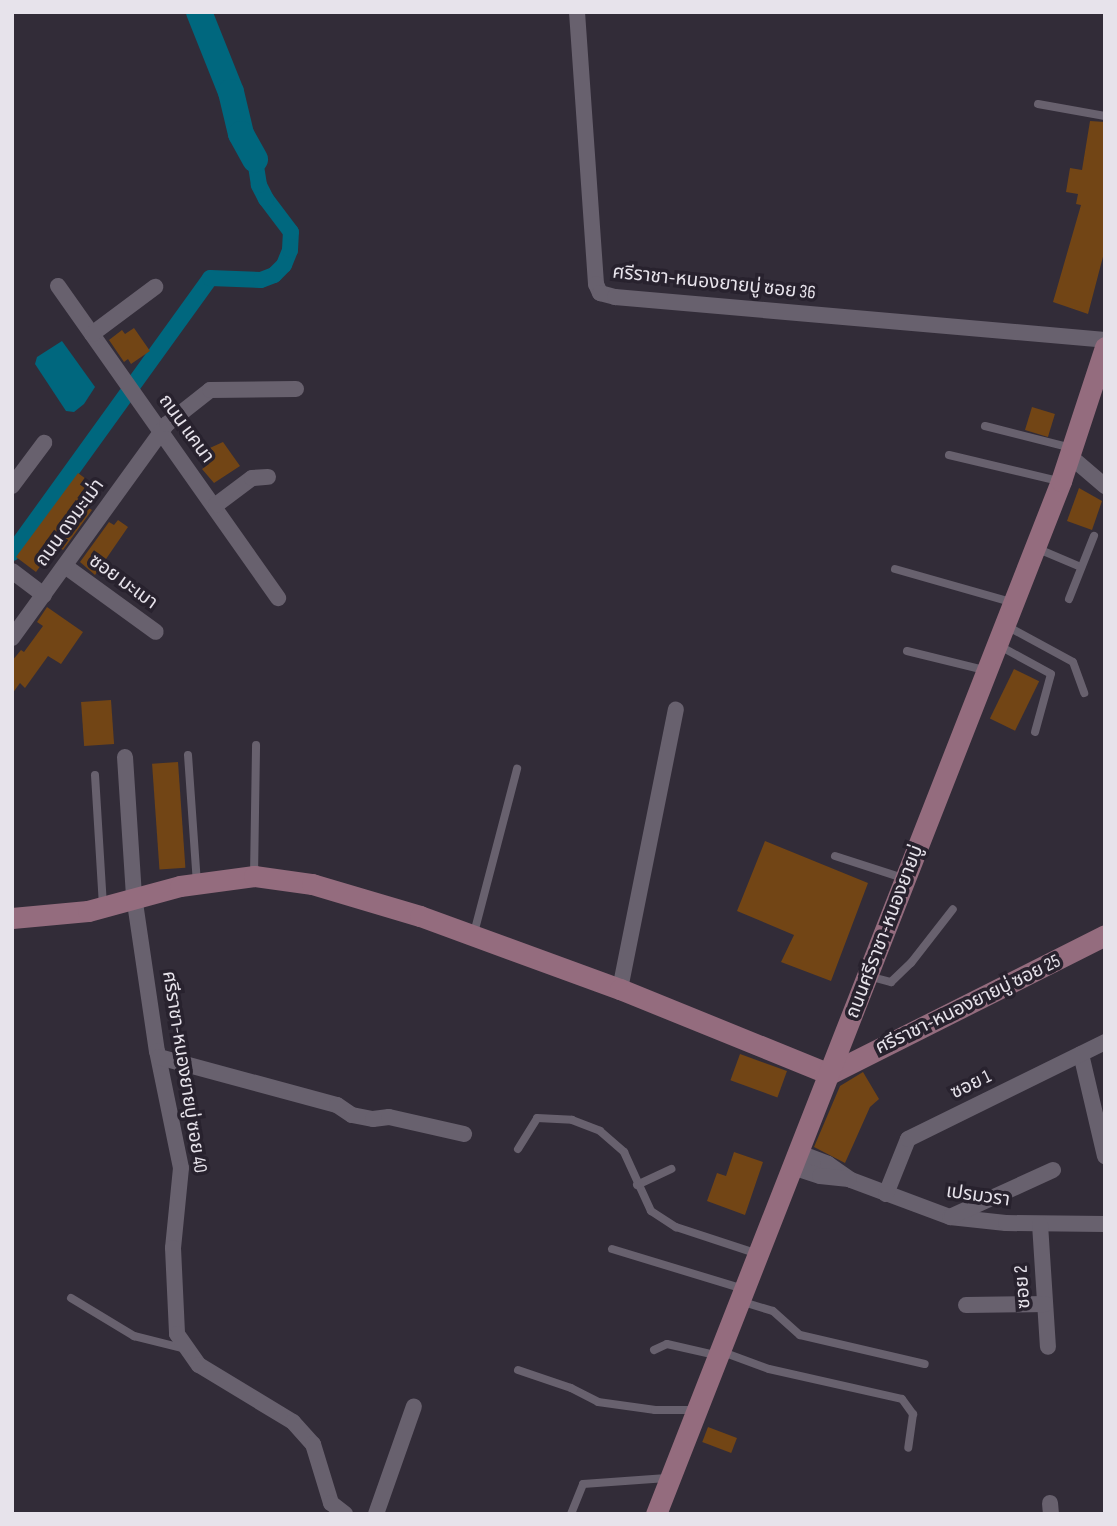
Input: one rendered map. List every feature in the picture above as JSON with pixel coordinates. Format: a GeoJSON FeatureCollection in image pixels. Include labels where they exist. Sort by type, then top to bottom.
{"type":"FeatureCollection","features":[{"type":"Feature","properties":{"kind":"main road","name":"ถนนศรีราชา-หนองยายบู่"},"geometry":{"type":"LineString","coordinates":[[656,1514],[1099,388],[1105,347]]}},
{"type":"Feature","properties":{"kind":"main road"},"geometry":{"type":"LineString","coordinates":[[12,918],[88,911],[134,896],[197,883],[254,876],[312,884],[473,936],[620,989],[829,1074]]}},
{"type":"Feature","properties":{"kind":"main road","name":"ศรีราชา-หนองยายบู่ ซอย 25"},"geometry":{"type":"LineString","coordinates":[[829,1074],[1105,934]]}},
{"type":"Feature","properties":{"kind":"street","name":"ศรีราชา-หนองยายบู่ ซอย 36"},"geometry":{"type":"LineString","coordinates":[[577,12],[596,284],[600,293],[1105,340]]}},
{"type":"Feature","properties":{"kind":"street","name":"ถนน แคนา"},"geometry":{"type":"LineString","coordinates":[[58,286],[216,505],[278,598]]}},
{"type":"Feature","properties":{"kind":"street"},"geometry":{"type":"LineString","coordinates":[[92,334],[155,287]]}},
{"type":"Feature","properties":{"kind":"street","name":"ถนน ดงมะเม่า"},"geometry":{"type":"LineString","coordinates":[[12,638],[161,432],[210,390],[296,389]]}},
{"type":"Feature","properties":{"kind":"street"},"geometry":{"type":"LineString","coordinates":[[12,486],[44,443]]}},
{"type":"Feature","properties":{"kind":"street"},"geometry":{"type":"LineString","coordinates":[[1072,453],[1105,486]]}},
{"type":"Feature","properties":{"kind":"street"},"geometry":{"type":"LineString","coordinates":[[216,505],[252,478],[268,477]]}},
{"type":"Feature","properties":{"kind":"street","name":"ซอย มะเมา"},"geometry":{"type":"LineString","coordinates":[[65,566],[156,632]]}},
{"type":"Feature","properties":{"kind":"street"},"geometry":{"type":"LineString","coordinates":[[12,572],[44,595]]}},
{"type":"Feature","properties":{"kind":"street"},"geometry":{"type":"LineString","coordinates":[[620,989],[676,710]]}},
{"type":"Feature","properties":{"kind":"street","name":"ศรีราชา-หนองยายบู่ ซอย 40"},"geometry":{"type":"LineString","coordinates":[[125,757],[134,896],[159,1057],[181,1168],[174,1270],[177,1334],[199,1365],[293,1422],[313,1444],[331,1503],[345,1514]]}},
{"type":"Feature","properties":{"kind":"street","name":"ซอย 1"},"geometry":{"type":"LineString","coordinates":[[886,1194],[908,1139],[1105,1042]]}},
{"type":"Feature","properties":{"kind":"street"},"geometry":{"type":"LineString","coordinates":[[1082,1054],[1105,1156]]}},
{"type":"Feature","properties":{"kind":"street"},"geometry":{"type":"LineString","coordinates":[[159,1057],[337,1105],[352,1115],[373,1119],[389,1117],[464,1135]]}},
{"type":"Feature","properties":{"kind":"street","name":"เปรมวรา"},"geometry":{"type":"LineString","coordinates":[[795,1159],[820,1176],[851,1180],[950,1217],[1040,1224],[1105,1224]]}},
{"type":"Feature","properties":{"kind":"street"},"geometry":{"type":"LineString","coordinates":[[950,1217],[1053,1170]]}},
{"type":"Feature","properties":{"kind":"street","name":"ซอย 2"},"geometry":{"type":"LineString","coordinates":[[1040,1224],[1048,1347]]}},
{"type":"Feature","properties":{"kind":"street"},"geometry":{"type":"LineString","coordinates":[[966,1305],[1045,1304]]}},
{"type":"Feature","properties":{"kind":"street"},"geometry":{"type":"LineString","coordinates":[[376,1514],[414,1406]]}},
{"type":"Feature","properties":{"kind":"lane"},"geometry":{"type":"LineString","coordinates":[[1038,104],[1105,116]]}},
{"type":"Feature","properties":{"kind":"lane"},"geometry":{"type":"LineString","coordinates":[[985,426],[1072,453]]}},
{"type":"Feature","properties":{"kind":"lane"},"geometry":{"type":"LineString","coordinates":[[949,455],[1061,481]]}},
{"type":"Feature","properties":{"kind":"lane"},"geometry":{"type":"LineString","coordinates":[[1069,599],[1094,536]]}},
{"type":"Feature","properties":{"kind":"lane"},"geometry":{"type":"LineString","coordinates":[[1035,548],[1081,568]]}},
{"type":"Feature","properties":{"kind":"lane"},"geometry":{"type":"LineString","coordinates":[[895,569],[1014,603]]}},
{"type":"Feature","properties":{"kind":"lane"},"geometry":{"type":"LineString","coordinates":[[1002,635],[1073,662],[1084,694]]}},
{"type":"Feature","properties":{"kind":"lane"},"geometry":{"type":"LineString","coordinates":[[1002,635],[1051,674],[1051,683],[1035,732]]}},
{"type":"Feature","properties":{"kind":"lane"},"geometry":{"type":"LineString","coordinates":[[907,651],[987,671]]}},
{"type":"Feature","properties":{"kind":"lane"},"geometry":{"type":"LineString","coordinates":[[254,876],[256,745]]}},
{"type":"Feature","properties":{"kind":"lane"},"geometry":{"type":"LineString","coordinates":[[188,755],[197,883]]}},
{"type":"Feature","properties":{"kind":"lane"},"geometry":{"type":"LineString","coordinates":[[473,936],[517,769]]}},
{"type":"Feature","properties":{"kind":"lane"},"geometry":{"type":"LineString","coordinates":[[95,775],[103,906]]}},
{"type":"Feature","properties":{"kind":"lane"},"geometry":{"type":"LineString","coordinates":[[835,856],[906,879]]}},
{"type":"Feature","properties":{"kind":"lane"},"geometry":{"type":"LineString","coordinates":[[868,976],[891,982],[911,963],[953,909]]}},
{"type":"Feature","properties":{"kind":"lane"},"geometry":{"type":"LineString","coordinates":[[518,1149],[537,1118],[572,1120],[600,1131],[624,1153],[651,1211],[676,1227],[758,1254]]}},
{"type":"Feature","properties":{"kind":"lane"},"geometry":{"type":"LineString","coordinates":[[637,1185],[671,1169]]}},
{"type":"Feature","properties":{"kind":"lane"},"geometry":{"type":"LineString","coordinates":[[612,1248],[742,1295],[774,1311],[800,1335],[925,1364]]}},
{"type":"Feature","properties":{"kind":"lane"},"geometry":{"type":"LineString","coordinates":[[71,1298],[134,1336],[189,1350]]}},
{"type":"Feature","properties":{"kind":"lane"},"geometry":{"type":"LineString","coordinates":[[654,1350],[667,1344],[719,1353],[769,1369],[902,1399],[913,1414],[908,1448]]}},
{"type":"Feature","properties":{"kind":"lane"},"geometry":{"type":"LineString","coordinates":[[518,1370],[571,1388],[598,1402],[655,1410],[697,1410]]}},
{"type":"Feature","properties":{"kind":"lane"},"geometry":{"type":"LineString","coordinates":[[571,1514],[583,1484],[670,1478]]}},
{"type":"Feature","properties":{"kind":"water"},"geometry":{"type":"Polygon","coordinates":[[[62,341],[95,387],[84,404],[74,412],[66,411],[35,364],[37,357],[62,341]]]}},
{"type":"Feature","properties":{"kind":"building"},"geometry":{"type":"Polygon","coordinates":[[[1090,121],[1105,122],[1105,249],[1088,314],[1053,302],[1081,205],[1076,204],[1078,194],[1066,192],[1070,168],[1082,170],[1090,121]]]}},
{"type":"Feature","properties":{"kind":"building"},"geometry":{"type":"Polygon","coordinates":[[[134,328],[150,351],[131,364],[128,359],[124,362],[109,340],[122,330],[125,334],[134,328]]]}},
{"type":"Feature","properties":{"kind":"building"},"geometry":{"type":"Polygon","coordinates":[[[1032,407],[1055,414],[1048,437],[1025,430],[1032,407]]]}},
{"type":"Feature","properties":{"kind":"building"},"geometry":{"type":"Polygon","coordinates":[[[223,442],[240,466],[214,483],[202,469],[209,464],[201,452],[223,442]]]}},
{"type":"Feature","properties":{"kind":"building"},"geometry":{"type":"Polygon","coordinates":[[[78,473],[98,488],[85,506],[92,510],[63,550],[60,548],[45,568],[41,565],[36,572],[16,557],[78,473]]]}},
{"type":"Feature","properties":{"kind":"building"},"geometry":{"type":"Polygon","coordinates":[[[1079,488],[1102,501],[1092,530],[1067,521],[1079,488]]]}},
{"type":"Feature","properties":{"kind":"building"},"geometry":{"type":"Polygon","coordinates":[[[118,520],[128,527],[95,575],[80,562],[109,522],[114,525],[118,520]]]}},
{"type":"Feature","properties":{"kind":"building"},"geometry":{"type":"Polygon","coordinates":[[[47,607],[83,632],[61,664],[48,656],[25,688],[20,683],[12,694],[12,661],[21,650],[24,652],[43,626],[37,622],[47,607]]]}},
{"type":"Feature","properties":{"kind":"building"},"geometry":{"type":"Polygon","coordinates":[[[1014,669],[1039,681],[1015,731],[990,718],[1014,669]]]}},
{"type":"Feature","properties":{"kind":"building"},"geometry":{"type":"Polygon","coordinates":[[[111,700],[114,744],[84,746],[81,702],[111,700]]]}},
{"type":"Feature","properties":{"kind":"building"},"geometry":{"type":"Polygon","coordinates":[[[178,762],[185,868],[159,870],[152,764],[178,762]]]}},
{"type":"Feature","properties":{"kind":"building"},"geometry":{"type":"Polygon","coordinates":[[[765,841],[868,883],[831,981],[781,962],[794,935],[737,911],[765,841]]]}},
{"type":"Feature","properties":{"kind":"building"},"geometry":{"type":"Polygon","coordinates":[[[740,1054],[787,1071],[777,1097],[730,1080],[740,1054]]]}},
{"type":"Feature","properties":{"kind":"building"},"geometry":{"type":"Polygon","coordinates":[[[863,1072],[879,1099],[870,1107],[845,1163],[814,1147],[840,1086],[863,1072]]]}},
{"type":"Feature","properties":{"kind":"building"},"geometry":{"type":"Polygon","coordinates":[[[734,1152],[763,1162],[745,1215],[707,1201],[717,1173],[726,1176],[734,1152]]]}},
{"type":"Feature","properties":{"kind":"building"},"geometry":{"type":"Polygon","coordinates":[[[708,1427],[737,1438],[731,1453],[702,1442],[708,1427]]]}},
{"type":"Feature","properties":{"kind":"waterway"},"geometry":{"type":"LineString","coordinates":[[199,12],[231,92],[241,134],[255,159]]}},
{"type":"Feature","properties":{"kind":"waterway"},"geometry":{"type":"LineString","coordinates":[[12,553],[210,278],[261,280],[274,275],[284,265],[290,250],[291,232],[259,185],[255,159]]}}]}
